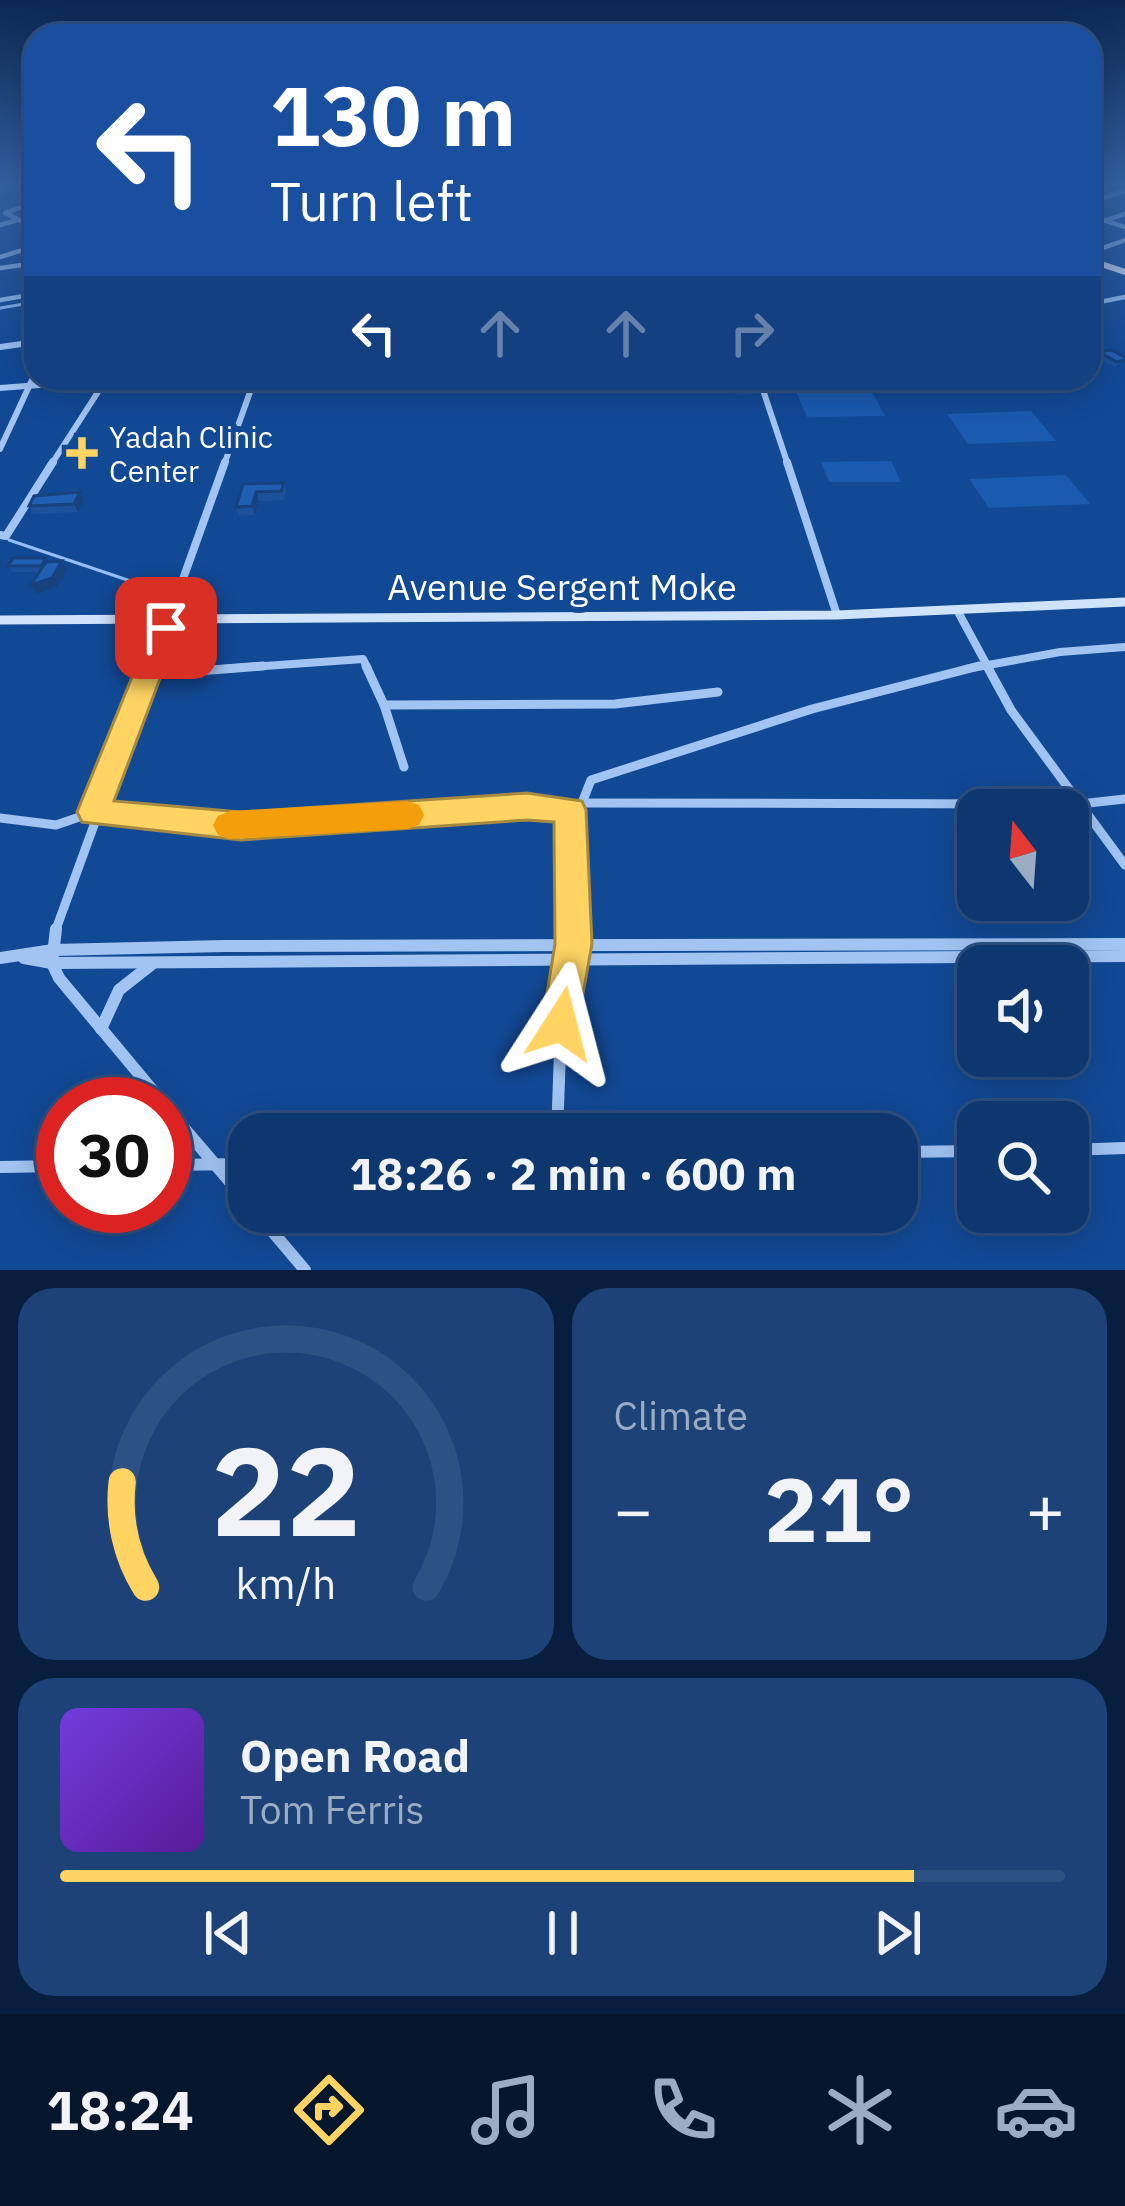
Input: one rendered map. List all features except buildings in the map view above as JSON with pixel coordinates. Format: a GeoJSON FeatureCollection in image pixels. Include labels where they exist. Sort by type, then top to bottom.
{"type":"FeatureCollection","features":[{"type":"Feature","properties":{"kind":"main road","name":"Avenue Sergent Moke"},"geometry":{"type":"LineString","coordinates":[[0,620],[167,623],[837,615],[1125,602]]}},
{"type":"Feature","properties":{"kind":"street"},"geometry":{"type":"LineString","coordinates":[[0,449],[27,390]]}},
{"type":"Feature","properties":{"kind":"street"},"geometry":{"type":"LineString","coordinates":[[0,535],[6,536],[40,487],[99,390]]}},
{"type":"Feature","properties":{"kind":"street"},"geometry":{"type":"LineString","coordinates":[[140,1077],[100,1031],[52,956],[57,919],[251,390]]}},
{"type":"Feature","properties":{"kind":"street"},"geometry":{"type":"LineString","coordinates":[[763,390],[837,615]]}},
{"type":"Feature","properties":{"kind":"street"},"geometry":{"type":"LineString","coordinates":[[957,610],[984,666],[1070,789]]}},
{"type":"Feature","properties":{"kind":"street"},"geometry":{"type":"LineString","coordinates":[[167,623],[197,636],[183,669],[186,672],[363,659],[404,767]]}},
{"type":"Feature","properties":{"kind":"street"},"geometry":{"type":"LineString","coordinates":[[582,803],[591,780],[603,772],[812,709],[984,666],[1125,646]]}},
{"type":"Feature","properties":{"kind":"street"},"geometry":{"type":"LineString","coordinates":[[384,705],[614,704],[718,692]]}},
{"type":"Feature","properties":{"kind":"street"},"geometry":{"type":"LineString","coordinates":[[1089,803],[1125,799]]}},
{"type":"Feature","properties":{"kind":"street"},"geometry":{"type":"LineString","coordinates":[[0,818],[56,825],[94,812],[241,826],[527,806],[570,810],[582,803],[957,804]]}},
{"type":"Feature","properties":{"kind":"street"},"geometry":{"type":"LineString","coordinates":[[561,1113],[562,998],[573,944],[570,810]]}},
{"type":"Feature","properties":{"kind":"street"},"geometry":{"type":"LineString","coordinates":[[1089,816],[1125,865]]}},
{"type":"Feature","properties":{"kind":"street"},"geometry":{"type":"LineString","coordinates":[[0,958],[573,944],[1125,944]]}},
{"type":"Feature","properties":{"kind":"street"},"geometry":{"type":"LineString","coordinates":[[52,956],[154,962],[1125,956]]}},
{"type":"Feature","properties":{"kind":"street"},"geometry":{"type":"LineString","coordinates":[[100,1031],[118,991],[154,962]]}},
{"type":"Feature","properties":{"kind":"street"},"geometry":{"type":"LineString","coordinates":[[192,1137],[228,1178]]}},
{"type":"Feature","properties":{"kind":"street"},"geometry":{"type":"LineString","coordinates":[[1089,1149],[1125,1148]]}},
{"type":"Feature","properties":{"kind":"street"},"geometry":{"type":"LineString","coordinates":[[918,1152],[957,1151]]}},
{"type":"Feature","properties":{"kind":"street"},"geometry":{"type":"LineString","coordinates":[[192,1165],[228,1165]]}},
{"type":"Feature","properties":{"kind":"street"},"geometry":{"type":"LineString","coordinates":[[0,1167],[36,1166]]}},
{"type":"Feature","properties":{"kind":"street"},"geometry":{"type":"LineString","coordinates":[[274,1233],[305,1270]]}},
{"type":"Feature","properties":{"kind":"shaded area"},"geometry":{"type":"Polygon","coordinates":[[[795,390],[871,390],[885,416],[807,417],[795,390]]]}},
{"type":"Feature","properties":{"kind":"shaded area"},"geometry":{"type":"Polygon","coordinates":[[[1031,411],[1056,441],[968,444],[947,414],[1031,411]]]}},
{"type":"Feature","properties":{"kind":"shaded area"},"geometry":{"type":"Polygon","coordinates":[[[891,461],[901,482],[829,482],[821,462],[891,461]]]}},
{"type":"Feature","properties":{"kind":"shaded area"},"geometry":{"type":"Polygon","coordinates":[[[1066,475],[1090,504],[989,508],[969,479],[1066,475]]]}},
{"type":"Feature","properties":{"kind":"waterway"},"geometry":{"type":"LineString","coordinates":[[0,308],[24,304]]}},
{"type":"Feature","properties":{"kind":"waterway"},"geometry":{"type":"LineString","coordinates":[[9,540],[166,593]]}},
{"type":"Feature","properties":{"kind":"slow traffic"},"geometry":{"type":"LineString","coordinates":[[230,825],[407,815]]}},
{"type":"Feature","properties":{"kind":"place","name":"Yadah Clinic Center"},"geometry":{"type":"Point","coordinates":[82,453]}},
{"type":"Feature","properties":{"kind":"route"},"geometry":{"type":"LineString","coordinates":[[166,628],[94,812],[241,826],[527,806],[570,810],[573,944],[561,1024]]}}]}
